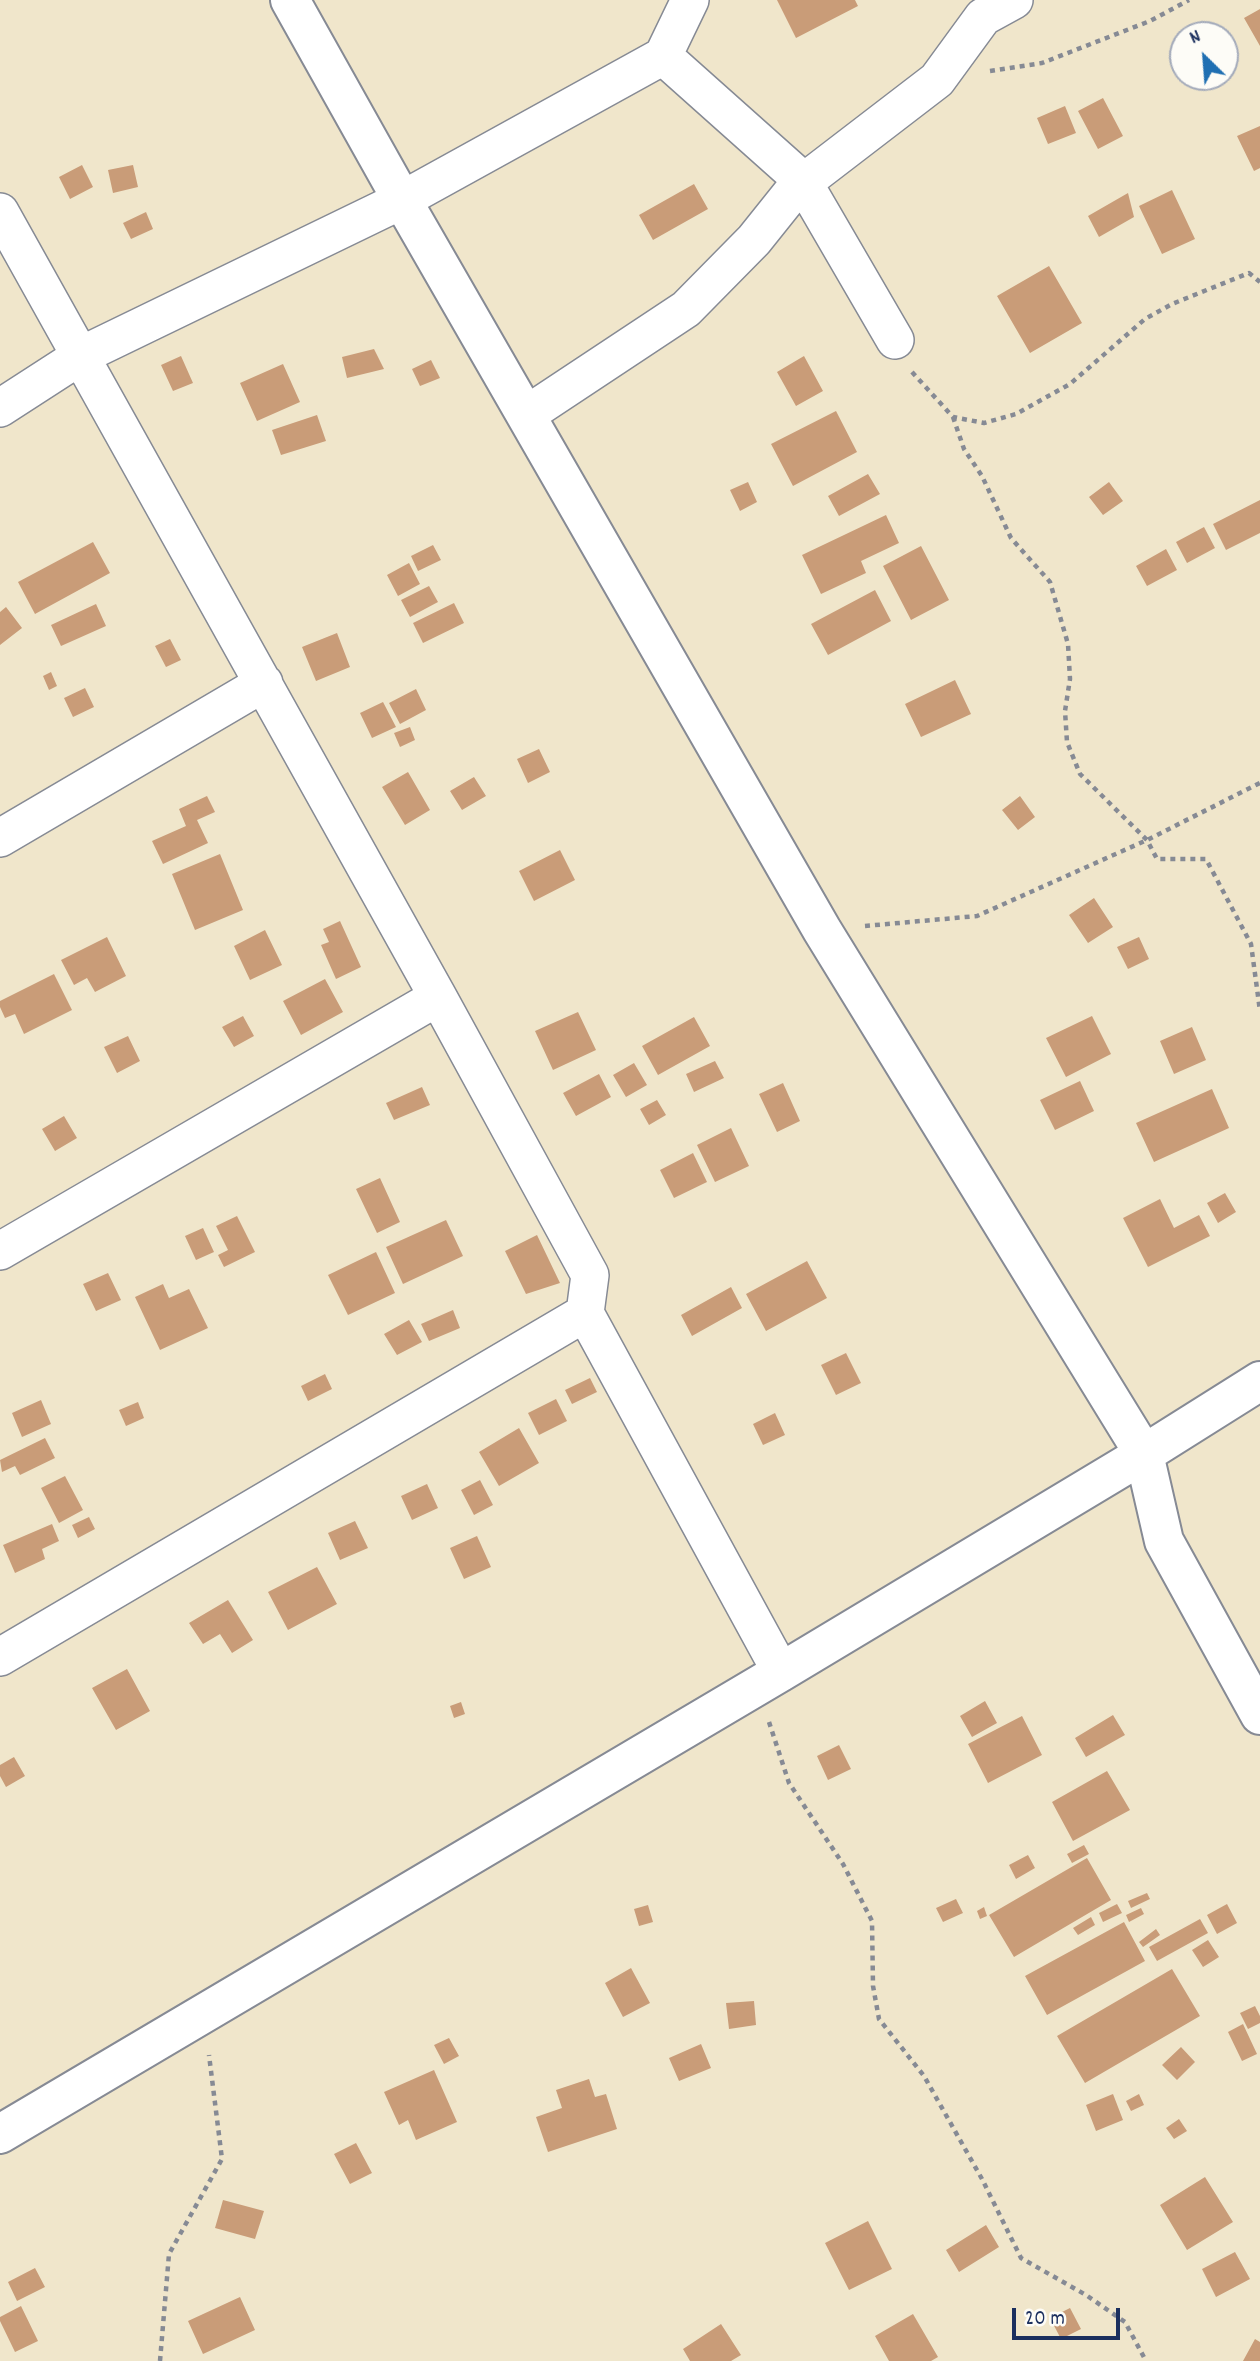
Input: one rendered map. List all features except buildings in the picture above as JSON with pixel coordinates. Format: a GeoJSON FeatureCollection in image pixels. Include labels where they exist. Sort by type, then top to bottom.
{"type":"FeatureCollection","features":[{"type":"Feature","properties":{"kind":"street"},"geometry":{"type":"LineString","coordinates":[[290,0],[822,930],[1144,1454],[1164,1541],[1260,1716]]}},
{"type":"Feature","properties":{"kind":"street"},"geometry":{"type":"LineString","coordinates":[[0,408],[82,355],[402,200],[663,56],[690,0]]}},
{"type":"Feature","properties":{"kind":"street"},"geometry":{"type":"LineString","coordinates":[[526,415],[686,309],[754,240],[802,180],[808,179],[937,80],[983,18],[1014,0]]}},
{"type":"Feature","properties":{"kind":"street"},"geometry":{"type":"LineString","coordinates":[[663,56],[802,180],[895,340]]}},
{"type":"Feature","properties":{"kind":"street"},"geometry":{"type":"LineString","coordinates":[[0,212],[82,355],[590,1275],[585,1313],[769,1678]]}},
{"type":"Feature","properties":{"kind":"street"},"geometry":{"type":"LineString","coordinates":[[0,838],[264,683]]}},
{"type":"Feature","properties":{"kind":"street"},"geometry":{"type":"LineString","coordinates":[[0,1251],[438,997]]}},
{"type":"Feature","properties":{"kind":"street"},"geometry":{"type":"LineString","coordinates":[[0,1657],[585,1313]]}},
{"type":"Feature","properties":{"kind":"street"},"geometry":{"type":"LineString","coordinates":[[0,2134],[1144,1454],[1260,1381]]}},
{"type":"Feature","properties":{"kind":"path"},"geometry":{"type":"LineString","coordinates":[[937,80],[1042,63],[1150,21],[1189,0]]}},
{"type":"Feature","properties":{"kind":"path"},"geometry":{"type":"LineString","coordinates":[[953,417],[985,424],[1016,414],[1070,384],[1145,318],[1172,304],[1249,273],[1260,282]]}},
{"type":"Feature","properties":{"kind":"path"},"geometry":{"type":"LineString","coordinates":[[895,340],[909,368],[953,417],[964,449],[982,476],[1011,538],[1050,582],[1068,644],[1070,679],[1065,711],[1067,742],[1080,774],[1147,840],[1157,859],[1206,859],[1251,944],[1260,1011]]}},
{"type":"Feature","properties":{"kind":"path"},"geometry":{"type":"LineString","coordinates":[[822,930],[977,916],[1147,840],[1260,783]]}},
{"type":"Feature","properties":{"kind":"path"},"geometry":{"type":"LineString","coordinates":[[769,1678],[789,1783],[859,1892],[872,1920],[873,1986],[879,2019],[924,2077],[982,2179],[1021,2258],[1086,2295],[1125,2322],[1146,2361]]}},
{"type":"Feature","properties":{"kind":"path"},"geometry":{"type":"LineString","coordinates":[[160,2361],[169,2254],[222,2159],[204,2013]]}}]}
